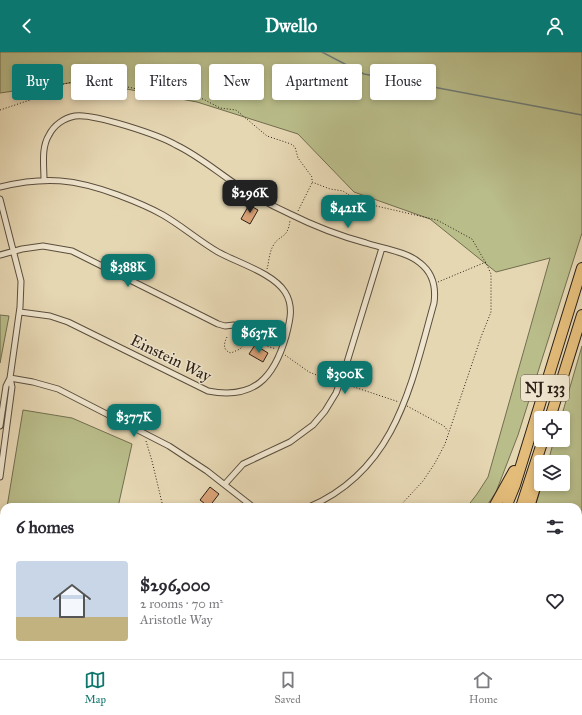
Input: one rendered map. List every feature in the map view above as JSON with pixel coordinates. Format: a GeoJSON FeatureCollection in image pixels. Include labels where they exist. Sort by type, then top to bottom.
{"type":"FeatureCollection","features":[{"type":"Feature","properties":{"kind":"highway","name":"NJ 133"},"geometry":{"type":"LineString","coordinates":[[508,503],[515,485],[582,268]]}},
{"type":"Feature","properties":{"kind":"highway","name":"NJ 133"},"geometry":{"type":"LineString","coordinates":[[553,411],[582,315]]}},
{"type":"Feature","properties":{"kind":"highway"},"geometry":{"type":"LineString","coordinates":[[496,503],[513,474],[533,427]]}},
{"type":"Feature","properties":{"kind":"highway"},"geometry":{"type":"LineString","coordinates":[[522,503],[541,447]]}},
{"type":"Feature","properties":{"kind":"highway"},"geometry":{"type":"LineString","coordinates":[[530,503],[534,489]]}},
{"type":"Feature","properties":{"kind":"street"},"geometry":{"type":"LineString","coordinates":[[44,180],[44,146],[48,135],[54,127],[74,116],[90,116],[157,136],[175,144],[251,194],[294,216],[347,238],[382,248],[417,261],[425,267],[434,284],[434,303],[404,404],[386,442],[366,466],[344,486],[316,503]]}},
{"type":"Feature","properties":{"kind":"street","name":"Einstein Way"},"geometry":{"type":"LineString","coordinates":[[0,187],[21,182],[44,180],[83,183],[141,204],[178,224],[218,252],[264,275],[281,287],[286,294],[291,310],[289,325],[281,352],[271,371],[253,386],[230,394],[208,391],[64,320],[50,316],[20,312]]}},
{"type":"Feature","properties":{"kind":"street"},"geometry":{"type":"LineString","coordinates":[[0,199],[21,281],[20,312],[10,378],[6,386],[0,426]]}},
{"type":"Feature","properties":{"kind":"street"},"geometry":{"type":"LineString","coordinates":[[0,255],[43,246],[72,251],[218,324],[225,326],[234,325]]}},
{"type":"Feature","properties":{"kind":"street"},"geometry":{"type":"LineString","coordinates":[[225,484],[243,464],[250,459],[280,448],[302,434],[325,411],[340,383],[382,248]]}},
{"type":"Feature","properties":{"kind":"street"},"geometry":{"type":"LineString","coordinates":[[0,477],[12,387],[10,378]]}},
{"type":"Feature","properties":{"kind":"street"},"geometry":{"type":"LineString","coordinates":[[10,378],[33,382],[58,389],[169,446],[225,484],[248,503]]}},
{"type":"Feature","properties":{"kind":"path"},"geometry":{"type":"LineString","coordinates":[[264,275],[270,260],[273,246],[288,230],[312,182]]}},
{"type":"Feature","properties":{"kind":"path"},"geometry":{"type":"LineString","coordinates":[[434,284],[486,262]]}},
{"type":"Feature","properties":{"kind":"path"},"geometry":{"type":"LineString","coordinates":[[234,325],[248,340],[278,350],[309,372],[329,381],[389,398],[404,404],[444,426],[449,432]]}},
{"type":"Feature","properties":{"kind":"path"},"geometry":{"type":"LineString","coordinates":[[227,337],[224,346],[225,349],[231,353],[240,348],[248,340]]}},
{"type":"Feature","properties":{"kind":"path"},"geometry":{"type":"LineString","coordinates":[[146,441],[162,503]]}},
{"type":"Feature","properties":{"kind":"green space"},"geometry":{"type":"Polygon","coordinates":[[[0,52],[582,52],[582,233],[518,435],[496,492],[489,503],[470,503],[488,477],[550,258],[496,272],[430,219],[354,192],[298,134],[197,102],[186,100],[201,100],[201,64],[135,64],[135,91],[127,89],[127,64],[71,64],[71,83],[63,84],[63,64],[12,64],[12,91],[0,93],[0,52]]]}},
{"type":"Feature","properties":{"kind":"green space"},"geometry":{"type":"Polygon","coordinates":[[[0,315],[9,316],[0,363],[0,315]]]}},
{"type":"Feature","properties":{"kind":"green space"},"geometry":{"type":"Polygon","coordinates":[[[582,346],[582,503],[536,503],[540,491],[570,491],[570,455],[550,455],[552,447],[570,447],[570,411],[563,411],[582,346]]]}},
{"type":"Feature","properties":{"kind":"green space"},"geometry":{"type":"Polygon","coordinates":[[[23,410],[72,418],[132,444],[119,503],[8,503],[23,410]]]}},
{"type":"Feature","properties":{"kind":"building"},"geometry":{"type":"Polygon","coordinates":[[[249,205],[258,210],[250,224],[241,219],[249,205]]]}},
{"type":"Feature","properties":{"kind":"building"},"geometry":{"type":"Polygon","coordinates":[[[255,345],[268,353],[263,362],[249,354],[255,345]]]}},
{"type":"Feature","properties":{"kind":"building"},"geometry":{"type":"Polygon","coordinates":[[[210,487],[219,494],[212,503],[204,503],[200,500],[210,487]]]}},
{"type":"Feature","properties":{"kind":"waterway"},"geometry":{"type":"LineString","coordinates":[[322,52],[364,74],[582,115]]}}]}
